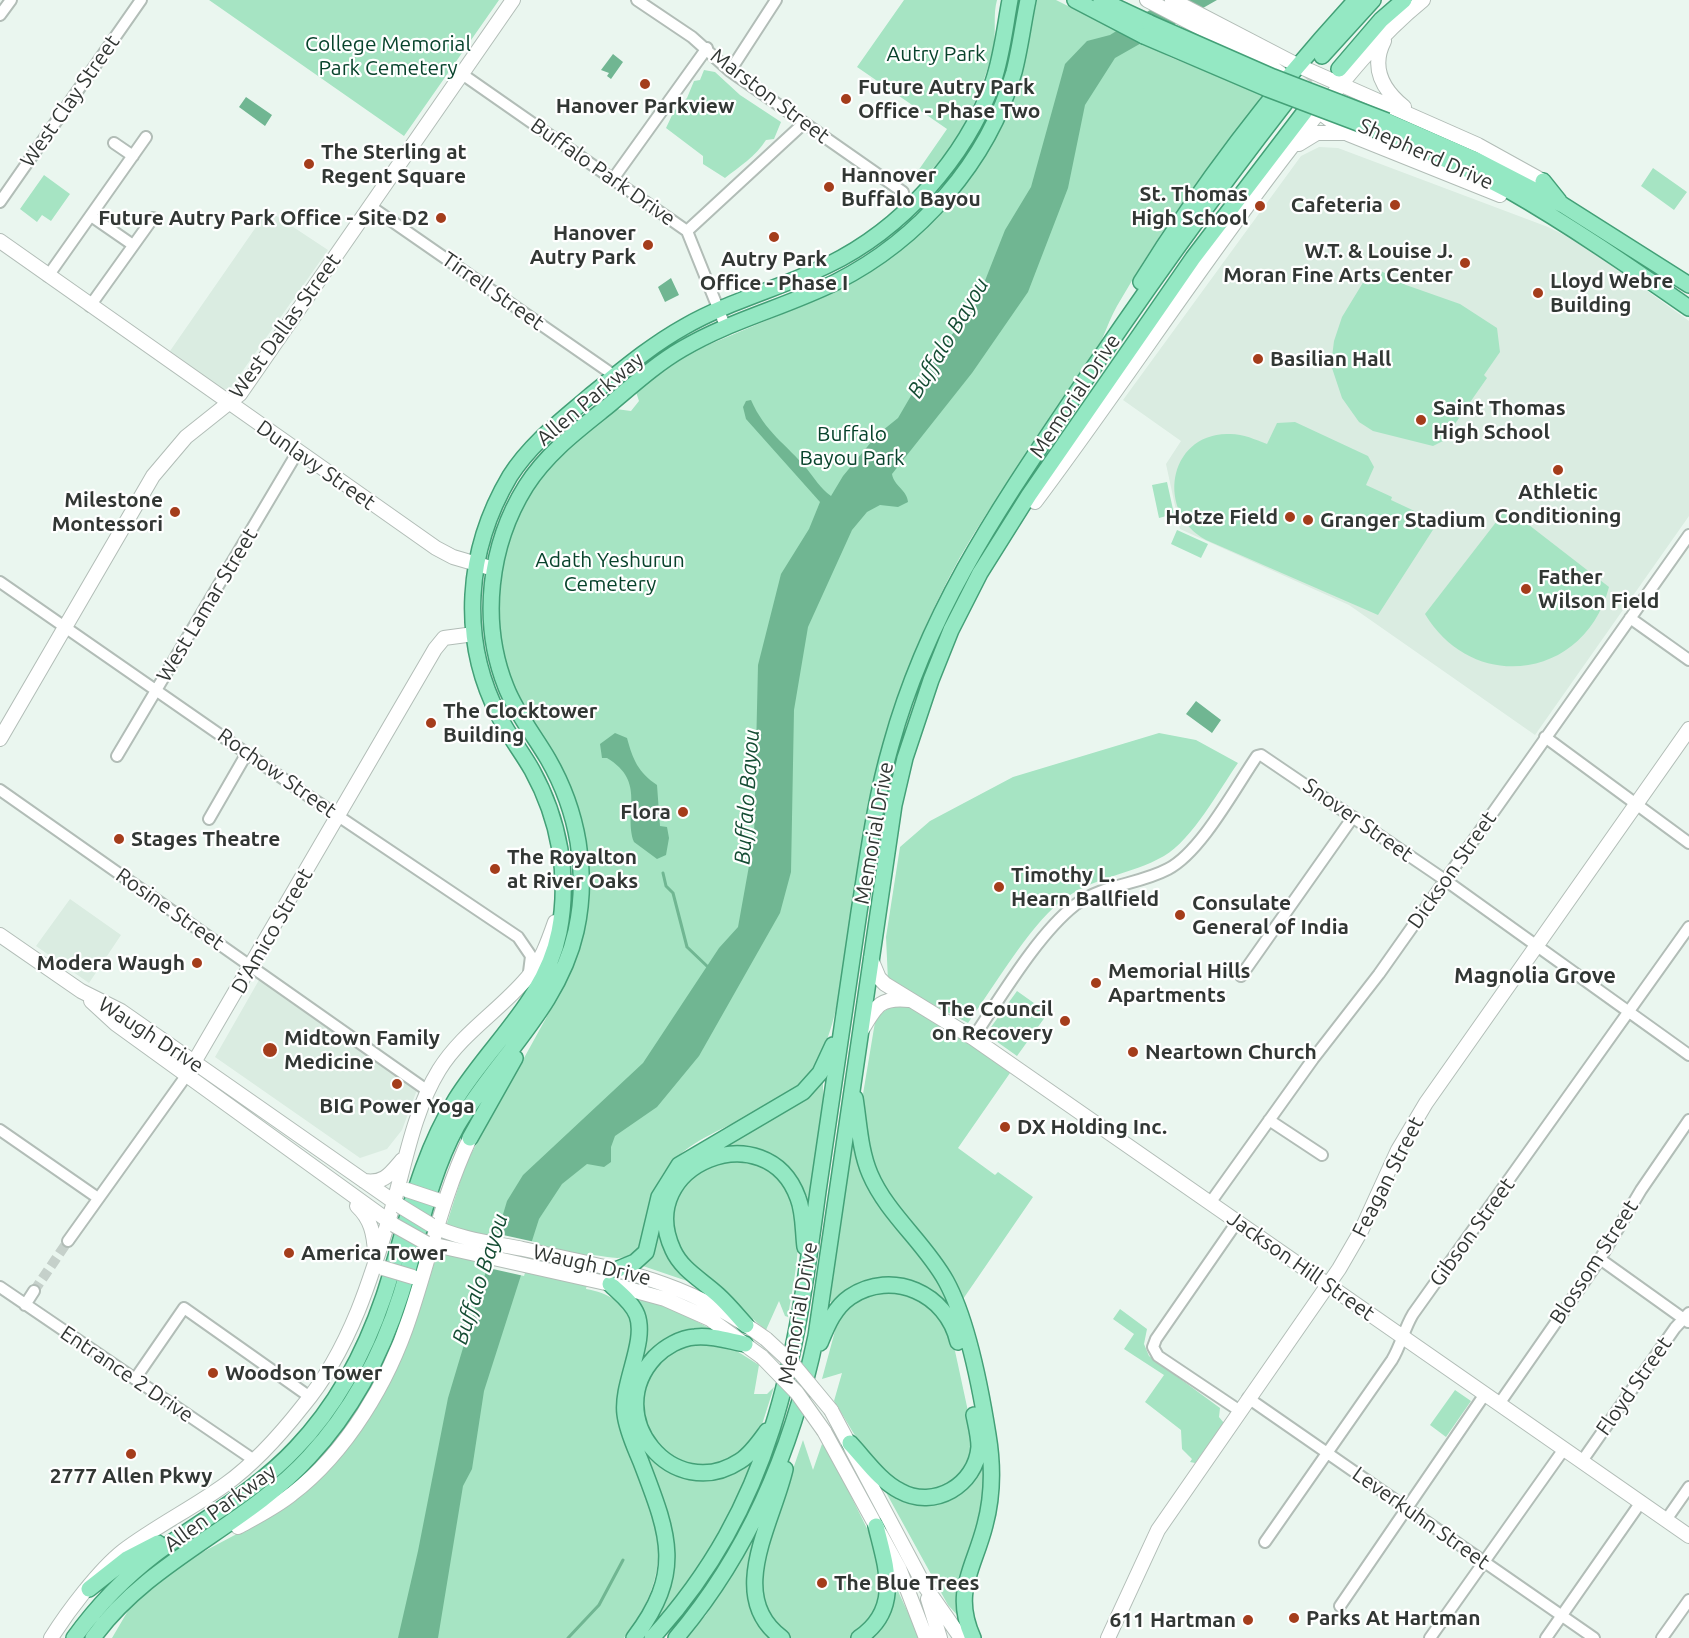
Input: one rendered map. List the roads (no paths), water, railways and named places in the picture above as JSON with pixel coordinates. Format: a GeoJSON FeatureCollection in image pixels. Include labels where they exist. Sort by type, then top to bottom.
{"type":"FeatureCollection","features":[{"type":"Feature","properties":{"kind":"main road","name":"Allen Parkway"},"geometry":{"type":"LineString","coordinates":[[74,1638],[88,1618],[129,1576],[158,1552],[268,1476],[319,1421],[342,1389],[373,1327],[429,1149],[455,1100],[530,1002],[546,973],[560,931],[562,865],[558,835],[543,790],[499,716],[488,689],[474,634],[471,611],[475,565],[486,525],[513,473],[550,430],[615,376],[676,331],[830,264],[859,248],[894,221],[924,192],[956,151],[986,98],[1000,54],[1010,0]]}},
{"type":"Feature","properties":{"kind":"main road","name":"Allen Parkway"},"geometry":{"type":"LineString","coordinates":[[93,1638],[123,1604],[156,1573],[278,1488],[309,1457],[354,1397],[387,1331],[433,1185],[454,1131],[481,1089],[555,987],[575,934],[580,908],[580,857],[570,810],[560,783],[508,692],[496,656],[491,609],[494,569],[503,535],[513,510],[527,485],[562,443],[664,360],[726,328],[841,279],[888,249],[934,209],[972,160],[999,110],[1016,66],[1028,0]]}},
{"type":"Feature","properties":{"kind":"main road"},"geometry":{"type":"LineString","coordinates":[[1075,0],[1147,29]]}},
{"type":"Feature","properties":{"kind":"main road"},"geometry":{"type":"LineString","coordinates":[[1101,0],[1147,29]]}},
{"type":"Feature","properties":{"kind":"main road"},"geometry":{"type":"LineString","coordinates":[[1101,356],[1110,333],[1175,227],[1288,79],[1356,0]]}},
{"type":"Feature","properties":{"kind":"main road"},"geometry":{"type":"LineString","coordinates":[[1322,56],[1373,0]]}},
{"type":"Feature","properties":{"kind":"main road"},"geometry":{"type":"LineString","coordinates":[[1339,69],[1381,20],[1404,0]]}},
{"type":"Feature","properties":{"kind":"main road","name":"Shepherd Drive"},"geometry":{"type":"LineString","coordinates":[[1147,29],[1273,77],[1383,126],[1474,159],[1558,211],[1634,249],[1689,285]]}},
{"type":"Feature","properties":{"kind":"main road","name":"Memorial Drive"},"geometry":{"type":"LineString","coordinates":[[652,1638],[702,1575],[727,1534],[763,1459],[777,1419],[798,1332],[877,799],[890,746],[916,668],[935,624],[973,551],[1101,356],[1218,189],[1286,102]]}},
{"type":"Feature","properties":{"kind":"main road","name":"Memorial Drive"},"geometry":{"type":"LineString","coordinates":[[676,1638],[723,1576],[742,1544],[765,1498],[796,1418],[809,1368],[894,805],[905,758],[951,630],[980,573],[1029,495],[1193,258],[1312,111]]}},
{"type":"Feature","properties":{"kind":"main road"},"geometry":{"type":"LineString","coordinates":[[1543,181],[1558,211]]}},
{"type":"Feature","properties":{"kind":"main road"},"geometry":{"type":"LineString","coordinates":[[1500,195],[1558,211]]}},
{"type":"Feature","properties":{"kind":"main road","name":"Shepherd Drive"},"geometry":{"type":"LineString","coordinates":[[1558,211],[1614,255],[1689,308]]}},
{"type":"Feature","properties":{"kind":"main road"},"geometry":{"type":"LineString","coordinates":[[1614,255],[1634,249]]}},
{"type":"Feature","properties":{"kind":"main road"},"geometry":{"type":"LineString","coordinates":[[562,443],[584,413],[611,391],[615,376]]}},
{"type":"Feature","properties":{"kind":"main road"},"geometry":{"type":"LineString","coordinates":[[980,573],[1035,502]]}},
{"type":"Feature","properties":{"kind":"main road"},"geometry":{"type":"LineString","coordinates":[[518,748],[535,739]]}},
{"type":"Feature","properties":{"kind":"main road"},"geometry":{"type":"LineString","coordinates":[[470,1138],[555,987]]}},
{"type":"Feature","properties":{"kind":"main road"},"geometry":{"type":"LineString","coordinates":[[613,1268],[635,1262],[646,1252],[659,1197],[679,1165],[803,1092],[820,1073],[842,1023]]}},
{"type":"Feature","properties":{"kind":"main road"},"geometry":{"type":"LineString","coordinates":[[852,1081],[869,1173],[883,1198],[927,1252],[948,1284],[965,1330],[988,1433],[992,1473],[989,1509],[963,1593],[964,1617],[973,1638]]}},
{"type":"Feature","properties":{"kind":"main road"},"geometry":{"type":"LineString","coordinates":[[746,1324],[718,1295],[680,1262],[668,1237],[666,1222],[673,1190],[694,1166],[708,1158],[723,1154],[749,1155],[761,1159],[785,1176],[793,1186],[801,1207],[807,1273]]}},
{"type":"Feature","properties":{"kind":"main road"},"geometry":{"type":"LineString","coordinates":[[607,1283],[626,1299],[637,1316],[637,1340],[626,1387],[625,1416],[661,1516],[668,1551],[661,1589],[652,1610],[634,1638]]}},
{"type":"Feature","properties":{"kind":"main road"},"geometry":{"type":"LineString","coordinates":[[809,1368],[837,1308],[866,1288],[885,1284],[905,1286],[923,1293],[936,1302],[952,1324],[979,1447],[971,1471],[963,1481],[941,1496],[926,1499],[914,1497],[888,1484],[850,1443]]}},
{"type":"Feature","properties":{"kind":"main road"},"geometry":{"type":"LineString","coordinates":[[745,1344],[693,1337],[668,1346],[657,1354],[648,1364],[637,1389],[636,1415],[639,1428],[653,1451],[664,1461],[683,1469],[703,1473],[717,1471],[741,1461],[752,1451],[777,1419]]}},
{"type":"Feature","properties":{"kind":"main road"},"geometry":{"type":"LineString","coordinates":[[782,1638],[765,1621],[758,1607],[753,1578],[781,1488],[796,1418]]}},
{"type":"Feature","properties":{"kind":"main road"},"geometry":{"type":"LineString","coordinates":[[89,1588],[127,1559],[214,1515]]}},
{"type":"Feature","properties":{"kind":"main road"},"geometry":{"type":"LineString","coordinates":[[859,1638],[876,1621],[889,1592],[889,1577],[876,1526]]}},
{"type":"Feature","properties":{"kind":"main road"},"geometry":{"type":"LineString","coordinates":[[197,1546],[238,1527]]}},
{"type":"Feature","properties":{"kind":"street"},"geometry":{"type":"LineString","coordinates":[[0,15],[11,0]]}},
{"type":"Feature","properties":{"kind":"street","name":"West Clay Street"},"geometry":{"type":"LineString","coordinates":[[0,202],[141,0]]}},
{"type":"Feature","properties":{"kind":"street","name":"West Dallas Street"},"geometry":{"type":"LineString","coordinates":[[0,739],[67,628],[153,476],[170,453],[186,437],[240,393],[513,0]]}},
{"type":"Feature","properties":{"kind":"street","name":"Marston Street"},"geometry":{"type":"LineString","coordinates":[[637,0],[707,48],[730,71],[903,192]]}},
{"type":"Feature","properties":{"kind":"street"},"geometry":{"type":"LineString","coordinates":[[730,71],[776,0]]}},
{"type":"Feature","properties":{"kind":"street"},"geometry":{"type":"LineString","coordinates":[[1147,0],[1255,50],[1299,66],[1478,145],[1543,181]]}},
{"type":"Feature","properties":{"kind":"street"},"geometry":{"type":"LineString","coordinates":[[1172,0],[1255,50],[1288,79],[1312,111],[1348,134],[1500,195]]}},
{"type":"Feature","properties":{"kind":"street"},"geometry":{"type":"LineString","coordinates":[[1312,111],[1341,85],[1390,29],[1423,0]]}},
{"type":"Feature","properties":{"kind":"street"},"geometry":{"type":"LineString","coordinates":[[1390,29],[1377,59],[1382,84],[1390,96],[1420,119]]}},
{"type":"Feature","properties":{"kind":"street"},"geometry":{"type":"LineString","coordinates":[[613,179],[707,48]]}},
{"type":"Feature","properties":{"kind":"street","name":"Buffalo Park Drive"},"geometry":{"type":"LineString","coordinates":[[462,74],[687,231],[726,328]]}},
{"type":"Feature","properties":{"kind":"street"},"geometry":{"type":"LineString","coordinates":[[1035,502],[1092,426],[1230,228],[1286,155],[1323,90],[1316,74]]}},
{"type":"Feature","properties":{"kind":"street"},"geometry":{"type":"LineString","coordinates":[[687,231],[804,123]]}},
{"type":"Feature","properties":{"kind":"street"},"geometry":{"type":"LineString","coordinates":[[1286,155],[1306,138],[1317,133],[1348,134]]}},
{"type":"Feature","properties":{"kind":"street"},"geometry":{"type":"LineString","coordinates":[[48,276],[146,137]]}},
{"type":"Feature","properties":{"kind":"street"},"geometry":{"type":"LineString","coordinates":[[114,143],[133,156]]}},
{"type":"Feature","properties":{"kind":"street"},"geometry":{"type":"LineString","coordinates":[[894,221],[902,205],[903,192],[924,192]]}},
{"type":"Feature","properties":{"kind":"street","name":"Tirrell Street"},"geometry":{"type":"LineString","coordinates":[[370,206],[615,376]]}},
{"type":"Feature","properties":{"kind":"street"},"geometry":{"type":"LineString","coordinates":[[90,216],[134,245]]}},
{"type":"Feature","properties":{"kind":"street"},"geometry":{"type":"LineString","coordinates":[[90,306],[153,218]]}},
{"type":"Feature","properties":{"kind":"street","name":"Dunlavy Street"},"geometry":{"type":"LineString","coordinates":[[0,241],[297,453],[436,548],[475,565],[494,569]]}},
{"type":"Feature","properties":{"kind":"street","name":"West Lamar Street"},"geometry":{"type":"LineString","coordinates":[[117,756],[297,453]]}},
{"type":"Feature","properties":{"kind":"street","name":"Dickson Street"},"geometry":{"type":"LineString","coordinates":[[1210,1203],[1269,1120],[1379,974],[1689,535]]}},
{"type":"Feature","properties":{"kind":"street","name":"Rochow Street"},"geometry":{"type":"LineString","coordinates":[[0,582],[338,816],[518,937],[532,961],[527,978]]}},
{"type":"Feature","properties":{"kind":"street"},"geometry":{"type":"LineString","coordinates":[[1630,618],[1689,660]]}},
{"type":"Feature","properties":{"kind":"street","name":"D'Amico Street"},"geometry":{"type":"LineString","coordinates":[[68,1241],[196,1063],[435,649],[444,638],[474,634]]}},
{"type":"Feature","properties":{"kind":"street","name":"Feagan Street"},"geometry":{"type":"LineString","coordinates":[[1108,1638],[1158,1530],[1328,1286],[1361,1231],[1386,1174],[1417,1118],[1689,729]]}},
{"type":"Feature","properties":{"kind":"street"},"geometry":{"type":"LineString","coordinates":[[1545,737],[1689,843]]}},
{"type":"Feature","properties":{"kind":"street"},"geometry":{"type":"LineString","coordinates":[[209,819],[247,753]]}},
{"type":"Feature","properties":{"kind":"street","name":"Snover Street"},"geometry":{"type":"LineString","coordinates":[[973,1038],[1040,942],[1061,917],[1092,894],[1150,877],[1179,863],[1195,847],[1257,756],[1261,755],[1445,880],[1689,1055]]}},
{"type":"Feature","properties":{"kind":"street","name":"Rosine Street"},"geometry":{"type":"LineString","coordinates":[[0,790],[428,1091]]}},
{"type":"Feature","properties":{"kind":"street"},"geometry":{"type":"LineString","coordinates":[[1241,976],[1353,817]]}},
{"type":"Feature","properties":{"kind":"street"},"geometry":{"type":"LineString","coordinates":[[51,1638],[89,1588],[122,1552],[226,1484],[254,1460],[310,1397],[340,1350],[376,1266],[403,1185],[405,1156],[428,1091],[439,1070],[457,1045],[527,978],[543,953],[562,904]]}},
{"type":"Feature","properties":{"kind":"street","name":"Gibson Street"},"geometry":{"type":"LineString","coordinates":[[1265,1542],[1392,1360],[1413,1314],[1689,927]]}},
{"type":"Feature","properties":{"kind":"street","name":"Waugh Drive"},"geometry":{"type":"LineString","coordinates":[[0,935],[81,991],[121,1011],[397,1204],[434,1226],[462,1236],[613,1268],[694,1294],[746,1324],[766,1339],[792,1364],[831,1410],[924,1585],[962,1638]]}},
{"type":"Feature","properties":{"kind":"street","name":"Jackson Hill Street"},"geometry":{"type":"LineString","coordinates":[[871,959],[879,978],[911,1001],[973,1038],[1689,1536]]}},
{"type":"Feature","properties":{"kind":"street","name":"Waugh Drive"},"geometry":{"type":"LineString","coordinates":[[81,991],[116,1024],[391,1223],[429,1243],[607,1283],[687,1308],[762,1357],[797,1393],[825,1431],[899,1568],[926,1638]]}},
{"type":"Feature","properties":{"kind":"street"},"geometry":{"type":"LineString","coordinates":[[861,1031],[875,1008],[883,1002],[896,999],[911,1001]]}},
{"type":"Feature","properties":{"kind":"street"},"geometry":{"type":"LineString","coordinates":[[1269,1120],[1322,1155]]}},
{"type":"Feature","properties":{"kind":"street","name":"Blossom Street"},"geometry":{"type":"LineString","coordinates":[[1499,1404],[1600,1259],[1641,1190],[1689,1120]]}},
{"type":"Feature","properties":{"kind":"street"},"geometry":{"type":"LineString","coordinates":[[0,1130],[96,1201]]}},
{"type":"Feature","properties":{"kind":"street"},"geometry":{"type":"LineString","coordinates":[[238,1527],[293,1493],[311,1477],[347,1435],[378,1388],[395,1355],[441,1199],[470,1138]]}},
{"type":"Feature","properties":{"kind":"street"},"geometry":{"type":"LineString","coordinates":[[0,1139],[96,1201]]}},
{"type":"Feature","properties":{"kind":"street"},"geometry":{"type":"LineString","coordinates":[[364,1181],[374,1182],[388,1177],[405,1156]]}},
{"type":"Feature","properties":{"kind":"street"},"geometry":{"type":"LineString","coordinates":[[403,1185],[441,1199]]}},
{"type":"Feature","properties":{"kind":"street"},"geometry":{"type":"LineString","coordinates":[[347,1192],[352,1202],[364,1213],[372,1228],[376,1266]]}},
{"type":"Feature","properties":{"kind":"street"},"geometry":{"type":"LineString","coordinates":[[1237,1222],[1156,1338],[1153,1347],[1158,1356],[1240,1411]]}},
{"type":"Feature","properties":{"kind":"street"},"geometry":{"type":"LineString","coordinates":[[1600,1259],[1687,1318]]}},
{"type":"Feature","properties":{"kind":"street"},"geometry":{"type":"LineString","coordinates":[[376,1266],[416,1281]]}},
{"type":"Feature","properties":{"kind":"street","name":"Entrance 2 Drive"},"geometry":{"type":"LineString","coordinates":[[0,1287],[254,1460]]}},
{"type":"Feature","properties":{"kind":"street"},"geometry":{"type":"LineString","coordinates":[[25,1305],[34,1291]]}},
{"type":"Feature","properties":{"kind":"street"},"geometry":{"type":"LineString","coordinates":[[135,1379],[184,1308],[310,1397]]}},
{"type":"Feature","properties":{"kind":"street","name":"Floyd Street"},"geometry":{"type":"LineString","coordinates":[[1582,1461],[1687,1318]]}},
{"type":"Feature","properties":{"kind":"street"},"geometry":{"type":"LineString","coordinates":[[1340,1606],[1485,1394]]}},
{"type":"Feature","properties":{"kind":"street","name":"Leverkuhn Street"},"geometry":{"type":"LineString","coordinates":[[1248,1398],[1594,1638]]}},
{"type":"Feature","properties":{"kind":"street"},"geometry":{"type":"LineString","coordinates":[[1430,1638],[1564,1449]]}},
{"type":"Feature","properties":{"kind":"street"},"geometry":{"type":"LineString","coordinates":[[1666,1520],[1689,1487]]}},
{"type":"Feature","properties":{"kind":"street"},"geometry":{"type":"LineString","coordinates":[[1546,1638],[1641,1503]]}},
{"type":"Feature","properties":{"kind":"street"},"geometry":{"type":"LineString","coordinates":[[924,1585],[940,1638]]}},
{"type":"Feature","properties":{"kind":"street"},"geometry":{"type":"LineString","coordinates":[[1662,1638],[1689,1600]]}},
{"type":"Feature","properties":{"kind":"street"},"geometry":{"type":"LineString","coordinates":[[104,1638],[123,1604]]}},
{"type":"Feature","properties":{"kind":"waterway"},"geometry":{"type":"LineString","coordinates":[[663,873],[666,886],[673,893],[687,947],[709,968]]}},
{"type":"Feature","properties":{"kind":"waterway"},"geometry":{"type":"LineString","coordinates":[[568,1638],[599,1605],[623,1560]]}},
{"type":"Feature","properties":{"kind":"tunnel"},"geometry":{"type":"LineString","coordinates":[[1291,96],[1322,56]]}},
{"type":"Feature","properties":{"kind":"tunnel"},"geometry":{"type":"LineString","coordinates":[[34,1291],[68,1241]]}},
{"type":"Feature","properties":{"kind":"place","name":"Hanover Parkview"},"geometry":{"type":"Point","coordinates":[645,84]}},
{"type":"Feature","properties":{"kind":"place","name":"Future Autry Park Office - Phase Two"},"geometry":{"type":"Point","coordinates":[846,99]}},
{"type":"Feature","properties":{"kind":"place","name":"The Sterling at Regent Square"},"geometry":{"type":"Point","coordinates":[309,164]}},
{"type":"Feature","properties":{"kind":"place","name":"Hannover Buffalo Bayou"},"geometry":{"type":"Point","coordinates":[829,187]}},
{"type":"Feature","properties":{"kind":"place","name":"Cafeteria"},"geometry":{"type":"Point","coordinates":[1395,205]}},
{"type":"Feature","properties":{"kind":"place","name":"St. Thomas High School"},"geometry":{"type":"Point","coordinates":[1260,206]}},
{"type":"Feature","properties":{"kind":"place","name":"Future Autry Park Office - Site D2"},"geometry":{"type":"Point","coordinates":[441,218]}},
{"type":"Feature","properties":{"kind":"place","name":"Autry Park Office - Phase I"},"geometry":{"type":"Point","coordinates":[774,237]}},
{"type":"Feature","properties":{"kind":"place","name":"Hanover Autry Park"},"geometry":{"type":"Point","coordinates":[648,245]}},
{"type":"Feature","properties":{"kind":"place","name":"W.T. & Louise J. Moran Fine Arts Center"},"geometry":{"type":"Point","coordinates":[1465,263]}},
{"type":"Feature","properties":{"kind":"place","name":"Lloyd Webre Building"},"geometry":{"type":"Point","coordinates":[1538,293]}},
{"type":"Feature","properties":{"kind":"place","name":"Basilian Hall"},"geometry":{"type":"Point","coordinates":[1258,359]}},
{"type":"Feature","properties":{"kind":"place","name":"Saint Thomas High School"},"geometry":{"type":"Point","coordinates":[1421,420]}},
{"type":"Feature","properties":{"kind":"place","name":"Athletic Conditioning"},"geometry":{"type":"Point","coordinates":[1558,470]}},
{"type":"Feature","properties":{"kind":"place","name":"Milestone Montessori"},"geometry":{"type":"Point","coordinates":[175,512]}},
{"type":"Feature","properties":{"kind":"place","name":"Hotze Field"},"geometry":{"type":"Point","coordinates":[1290,517]}},
{"type":"Feature","properties":{"kind":"place","name":"Granger Stadium"},"geometry":{"type":"Point","coordinates":[1308,520]}},
{"type":"Feature","properties":{"kind":"place","name":"Father Wilson Field"},"geometry":{"type":"Point","coordinates":[1526,589]}},
{"type":"Feature","properties":{"kind":"place","name":"The Clocktower Building"},"geometry":{"type":"Point","coordinates":[431,723]}},
{"type":"Feature","properties":{"kind":"place","name":"Flora"},"geometry":{"type":"Point","coordinates":[683,812]}},
{"type":"Feature","properties":{"kind":"place","name":"Stages Theatre"},"geometry":{"type":"Point","coordinates":[119,839]}},
{"type":"Feature","properties":{"kind":"place","name":"The Royalton at River Oaks"},"geometry":{"type":"Point","coordinates":[495,869]}},
{"type":"Feature","properties":{"kind":"place","name":"Timothy L. Hearn Ballfield"},"geometry":{"type":"Point","coordinates":[999,887]}},
{"type":"Feature","properties":{"kind":"place","name":"Consulate General of India"},"geometry":{"type":"Point","coordinates":[1180,915]}},
{"type":"Feature","properties":{"kind":"place","name":"Modera Waugh"},"geometry":{"type":"Point","coordinates":[197,963]}},
{"type":"Feature","properties":{"kind":"place","name":"Memorial Hills Apartments"},"geometry":{"type":"Point","coordinates":[1096,983]}},
{"type":"Feature","properties":{"kind":"place","name":"The Council on Recovery"},"geometry":{"type":"Point","coordinates":[1065,1021]}},
{"type":"Feature","properties":{"kind":"place","name":"Midtown Family Medicine"},"geometry":{"type":"Point","coordinates":[270,1050]}},
{"type":"Feature","properties":{"kind":"place","name":"Neartown Church"},"geometry":{"type":"Point","coordinates":[1133,1052]}},
{"type":"Feature","properties":{"kind":"place","name":"BIG Power Yoga"},"geometry":{"type":"Point","coordinates":[397,1084]}},
{"type":"Feature","properties":{"kind":"place","name":"DX Holding Inc."},"geometry":{"type":"Point","coordinates":[1005,1127]}},
{"type":"Feature","properties":{"kind":"place","name":"America Tower"},"geometry":{"type":"Point","coordinates":[289,1253]}},
{"type":"Feature","properties":{"kind":"place","name":"Woodson Tower"},"geometry":{"type":"Point","coordinates":[213,1373]}},
{"type":"Feature","properties":{"kind":"place","name":"2777 Allen Pkwy"},"geometry":{"type":"Point","coordinates":[131,1454]}},
{"type":"Feature","properties":{"kind":"place","name":"The Blue Trees"},"geometry":{"type":"Point","coordinates":[822,1583]}},
{"type":"Feature","properties":{"kind":"place","name":"Parks At Hartman"},"geometry":{"type":"Point","coordinates":[1294,1618]}},
{"type":"Feature","properties":{"kind":"place","name":"611 Hartman"},"geometry":{"type":"Point","coordinates":[1248,1620]}},
{"type":"Feature","properties":{"kind":"district","name":"Magnolia Grove"},"geometry":{"type":"Point","coordinates":[1535,976]}},
{"type":"Feature","properties":{"kind":"park label","name":"Autry Park"},"geometry":{"type":"Point","coordinates":[936,54]}},
{"type":"Feature","properties":{"kind":"park label","name":"College Memorial Park Cemetery"},"geometry":{"type":"Point","coordinates":[388,56]}},
{"type":"Feature","properties":{"kind":"park label","name":"Buffalo Bayou Park"},"geometry":{"type":"Point","coordinates":[852,446]}},
{"type":"Feature","properties":{"kind":"park label","name":"Adath Yeshurun Cemetery"},"geometry":{"type":"Point","coordinates":[610,572]}},
{"type":"Feature","properties":{"kind":"water label","name":"Buffalo Bayou"},"geometry":{"type":"Point","coordinates":[948,338]}},
{"type":"Feature","properties":{"kind":"water label","name":"Buffalo Bayou"},"geometry":{"type":"Point","coordinates":[747,797]}},
{"type":"Feature","properties":{"kind":"water label","name":"Buffalo Bayou"},"geometry":{"type":"Point","coordinates":[480,1279]}}]}
